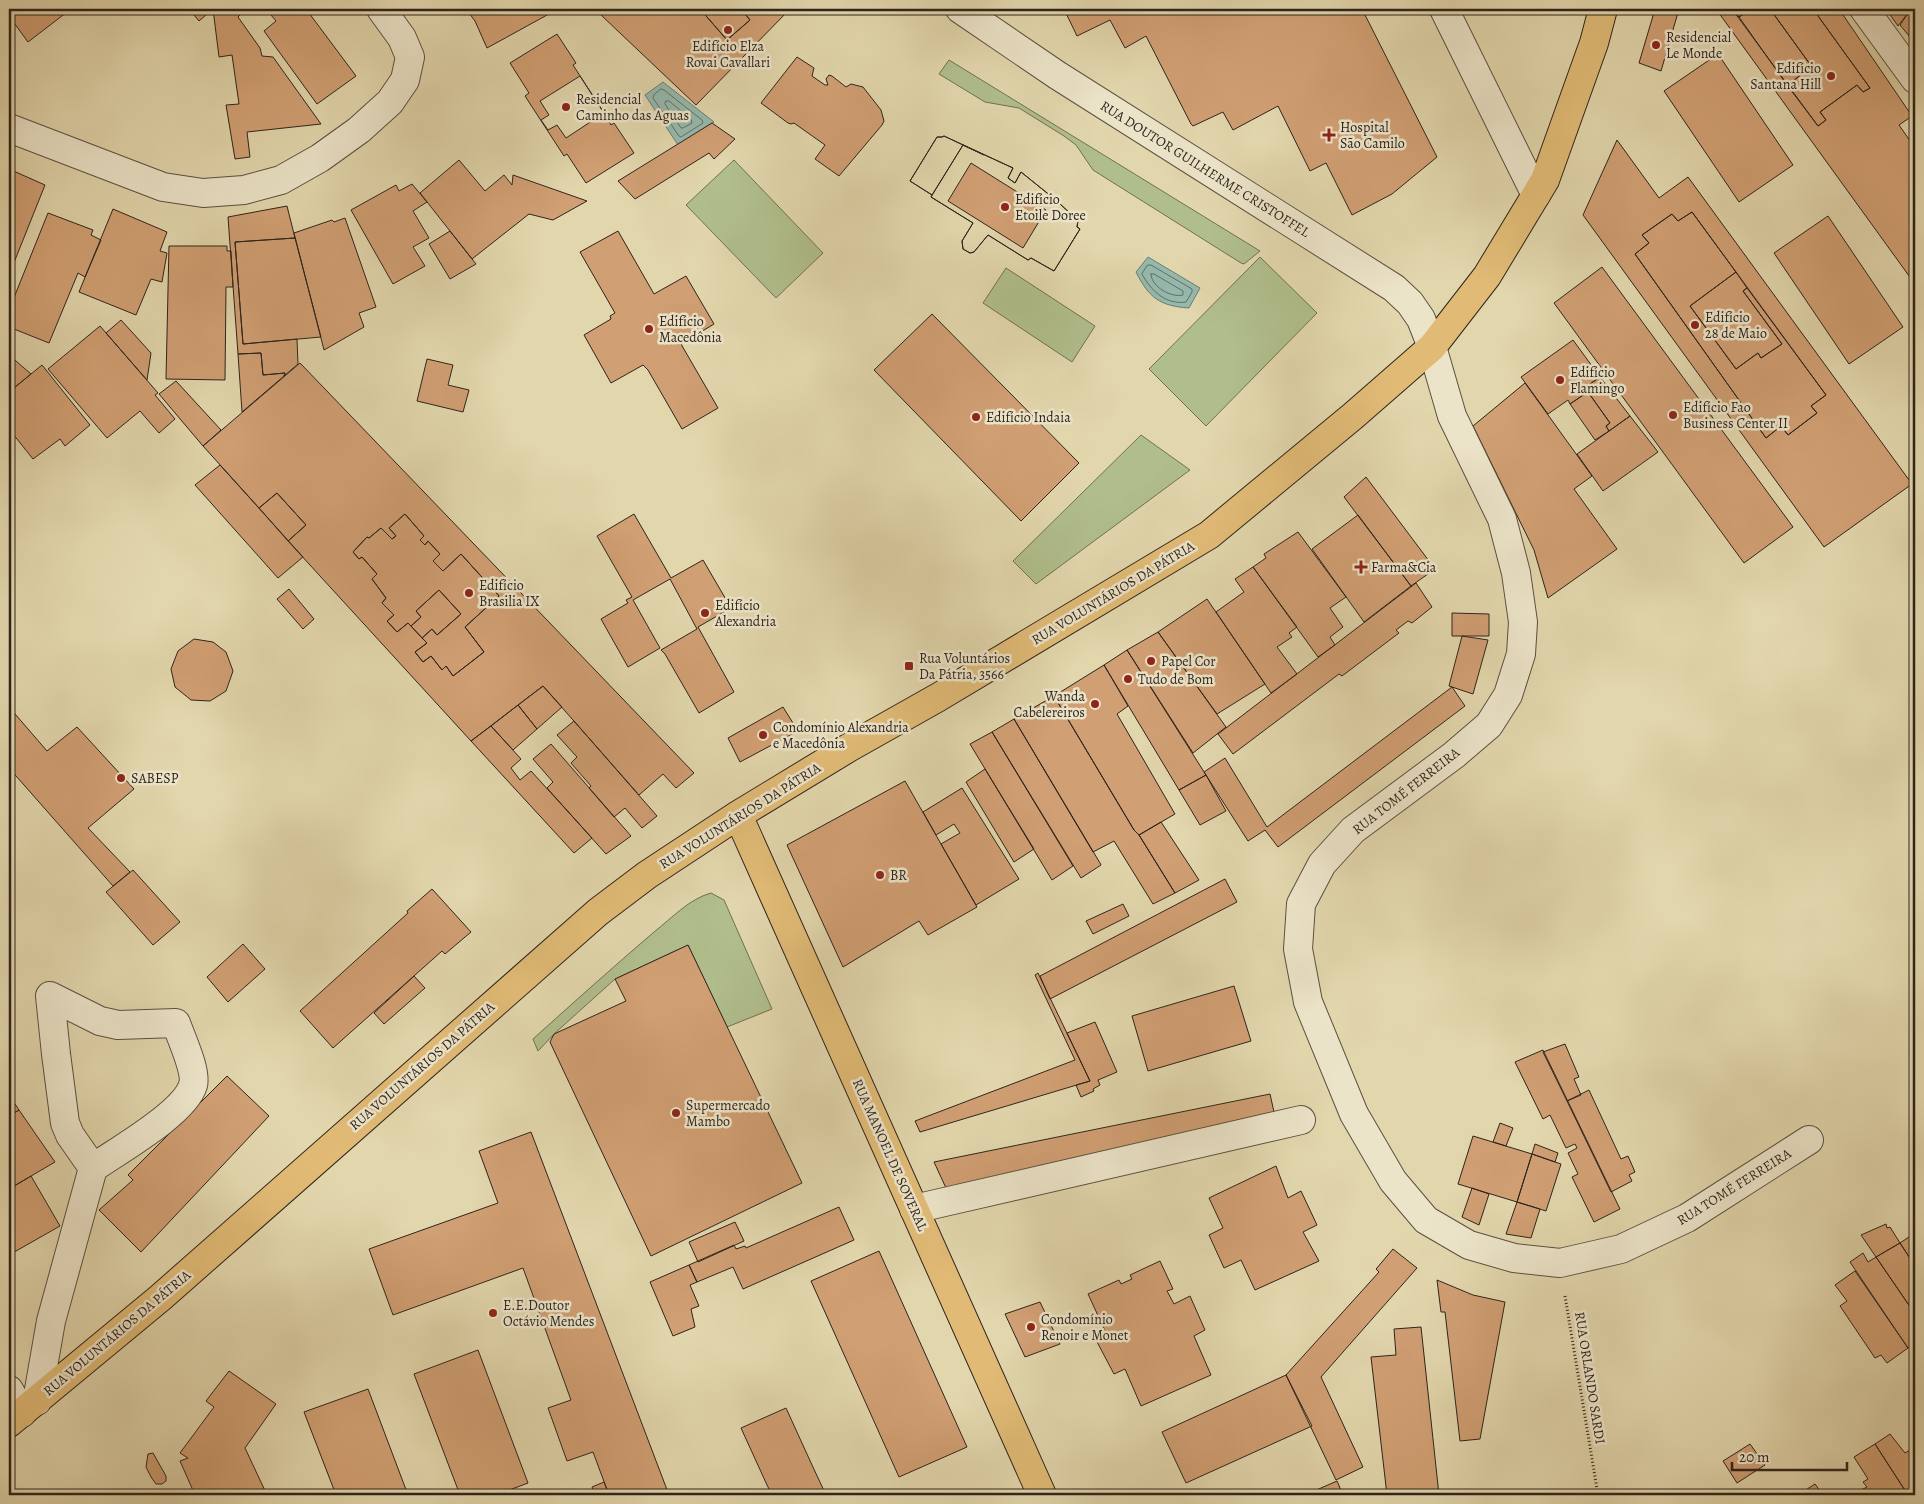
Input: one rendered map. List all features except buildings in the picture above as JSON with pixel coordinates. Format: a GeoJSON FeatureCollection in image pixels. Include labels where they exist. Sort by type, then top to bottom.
{"type":"FeatureCollection","features":[{"type":"Feature","properties":{"kind":"main road","name":"RUA VOLUNTÁRIOS DA PÁTRIA"},"geometry":{"type":"LineString","coordinates":[[19,1407],[160,1298],[598,912],[647,875],[738,815],[850,747],[937,698],[1209,535],[1354,416],[1432,346],[1486,276],[1536,195],[1545,180],[1594,43],[1603,9]]}},
{"type":"Feature","properties":{"kind":"main road","name":"RUA MANOEL DE SOVERAL"},"geometry":{"type":"LineString","coordinates":[[738,815],[1042,1495]]}},
{"type":"Feature","properties":{"kind":"street"},"geometry":{"type":"LineString","coordinates":[[9,128],[163,187],[203,193],[244,190],[281,180],[320,158],[359,130],[390,102],[405,80],[410,57],[402,38],[381,9]]}},
{"type":"Feature","properties":{"kind":"street","name":"RUA DOUTOR GUILHERME CRISTOFFEL"},"geometry":{"type":"LineString","coordinates":[[960,9],[1057,75],[1394,288],[1410,303],[1421,319],[1432,346]]}},
{"type":"Feature","properties":{"kind":"street"},"geometry":{"type":"LineString","coordinates":[[1444,9],[1536,195]]}},
{"type":"Feature","properties":{"kind":"street"},"geometry":{"type":"LineString","coordinates":[[1864,9],[1915,79]]}},
{"type":"Feature","properties":{"kind":"street","name":"RUA TOMÉ FERREIRA"},"geometry":{"type":"LineString","coordinates":[[1432,346],[1452,416],[1502,518],[1518,583],[1523,622],[1521,654],[1508,695],[1489,725],[1454,755],[1353,830],[1322,864],[1301,904],[1298,949],[1308,1002],[1354,1114],[1393,1181],[1426,1220],[1469,1245],[1514,1258],[1560,1263],[1621,1249],[1688,1218],[1809,1140]]}},
{"type":"Feature","properties":{"kind":"street"},"geometry":{"type":"LineString","coordinates":[[19,1407],[50,1321],[93,1168],[171,1114],[186,1100],[193,1085],[193,1070],[176,1023],[118,1025],[100,1021],[50,996],[65,1123],[70,1135],[93,1168]]}},
{"type":"Feature","properties":{"kind":"street"},"geometry":{"type":"LineString","coordinates":[[914,1209],[1301,1120]]}},
{"type":"Feature","properties":{"kind":"path","name":"RUA ORLANDO SARDI"},"geometry":{"type":"LineString","coordinates":[[1560,1263],[1598,1495]]}},
{"type":"Feature","properties":{"kind":"green space"},"geometry":{"type":"Polygon","coordinates":[[[949,60],[1260,251],[1244,264],[1241,263],[1093,170],[1076,145],[1064,136],[1019,108],[985,102],[939,74],[949,60]]]}},
{"type":"Feature","properties":{"kind":"green space"},"geometry":{"type":"Polygon","coordinates":[[[734,160],[823,253],[776,298],[686,205],[734,160]]]}},
{"type":"Feature","properties":{"kind":"green space"},"geometry":{"type":"Polygon","coordinates":[[[1260,257],[1317,313],[1206,426],[1149,369],[1260,257]]]}},
{"type":"Feature","properties":{"kind":"green space"},"geometry":{"type":"Polygon","coordinates":[[[1006,268],[1095,326],[1072,362],[983,303],[1006,268]]]}},
{"type":"Feature","properties":{"kind":"green space"},"geometry":{"type":"Polygon","coordinates":[[[1141,435],[1190,470],[1036,584],[1013,561],[1141,435]]]}},
{"type":"Feature","properties":{"kind":"green space"},"geometry":{"type":"Polygon","coordinates":[[[711,893],[724,900],[772,1009],[727,1027],[688,945],[615,979],[538,1051],[533,1039],[674,915],[688,904],[711,893]]]}},
{"type":"Feature","properties":{"kind":"water"},"geometry":{"type":"Polygon","coordinates":[[[663,82],[714,122],[678,145],[645,95],[663,82]]]}},
{"type":"Feature","properties":{"kind":"water"},"geometry":{"type":"Polygon","coordinates":[[[1148,257],[1200,288],[1189,308],[1163,303],[1156,299],[1146,288],[1136,272],[1148,257]]]}},
{"type":"Feature","properties":{"kind":"place","name":"Edifício Elza Rovai Cavallari"},"geometry":{"type":"Point","coordinates":[728,30]}},
{"type":"Feature","properties":{"kind":"place","name":"Residencial Le Monde"},"geometry":{"type":"Point","coordinates":[1656,45]}},
{"type":"Feature","properties":{"kind":"place","name":"Edifício Santana Hill"},"geometry":{"type":"Point","coordinates":[1831,76]}},
{"type":"Feature","properties":{"kind":"place","name":"Residencial Caminho das Aguas"},"geometry":{"type":"Point","coordinates":[566,107]}},
{"type":"Feature","properties":{"kind":"place","name":"Hospital São Camilo"},"geometry":{"type":"Point","coordinates":[1329,135]}},
{"type":"Feature","properties":{"kind":"place","name":"Edifício Etoile Doree"},"geometry":{"type":"Point","coordinates":[1005,207]}},
{"type":"Feature","properties":{"kind":"place","name":"Edifício 28 de Maio"},"geometry":{"type":"Point","coordinates":[1695,325]}},
{"type":"Feature","properties":{"kind":"place","name":"Edifício Macedônia"},"geometry":{"type":"Point","coordinates":[649,329]}},
{"type":"Feature","properties":{"kind":"place","name":"Edifício Flamingo"},"geometry":{"type":"Point","coordinates":[1560,380]}},
{"type":"Feature","properties":{"kind":"place","name":"Edifício Fao Business Center II"},"geometry":{"type":"Point","coordinates":[1673,415]}},
{"type":"Feature","properties":{"kind":"place","name":"Edifício Indaia"},"geometry":{"type":"Point","coordinates":[976,417]}},
{"type":"Feature","properties":{"kind":"place","name":"Farma&Cia"},"geometry":{"type":"Point","coordinates":[1361,567]}},
{"type":"Feature","properties":{"kind":"place","name":"Edifício Brasilia IX"},"geometry":{"type":"Point","coordinates":[469,593]}},
{"type":"Feature","properties":{"kind":"place","name":"Edifício Alexandria"},"geometry":{"type":"Point","coordinates":[705,613]}},
{"type":"Feature","properties":{"kind":"place","name":"Papel Cor"},"geometry":{"type":"Point","coordinates":[1151,661]}},
{"type":"Feature","properties":{"kind":"place","name":"Rua Voluntários Da Pátria, 3566"},"geometry":{"type":"Point","coordinates":[909,666]}},
{"type":"Feature","properties":{"kind":"place","name":"Tudo de Bom"},"geometry":{"type":"Point","coordinates":[1128,679]}},
{"type":"Feature","properties":{"kind":"place","name":"Wanda Cabelereiros"},"geometry":{"type":"Point","coordinates":[1095,704]}},
{"type":"Feature","properties":{"kind":"place","name":"Condomínio Alexandria e Macedônia"},"geometry":{"type":"Point","coordinates":[763,735]}},
{"type":"Feature","properties":{"kind":"place","name":"SABESP"},"geometry":{"type":"Point","coordinates":[121,778]}},
{"type":"Feature","properties":{"kind":"place","name":"BR"},"geometry":{"type":"Point","coordinates":[880,875]}},
{"type":"Feature","properties":{"kind":"place","name":"Supermercado Mambo"},"geometry":{"type":"Point","coordinates":[676,1113]}},
{"type":"Feature","properties":{"kind":"place","name":"E.E.Doutor Octávio Mendes"},"geometry":{"type":"Point","coordinates":[493,1313]}},
{"type":"Feature","properties":{"kind":"place","name":"Condomínio Renoir e Monet"},"geometry":{"type":"Point","coordinates":[1031,1327]}}]}
